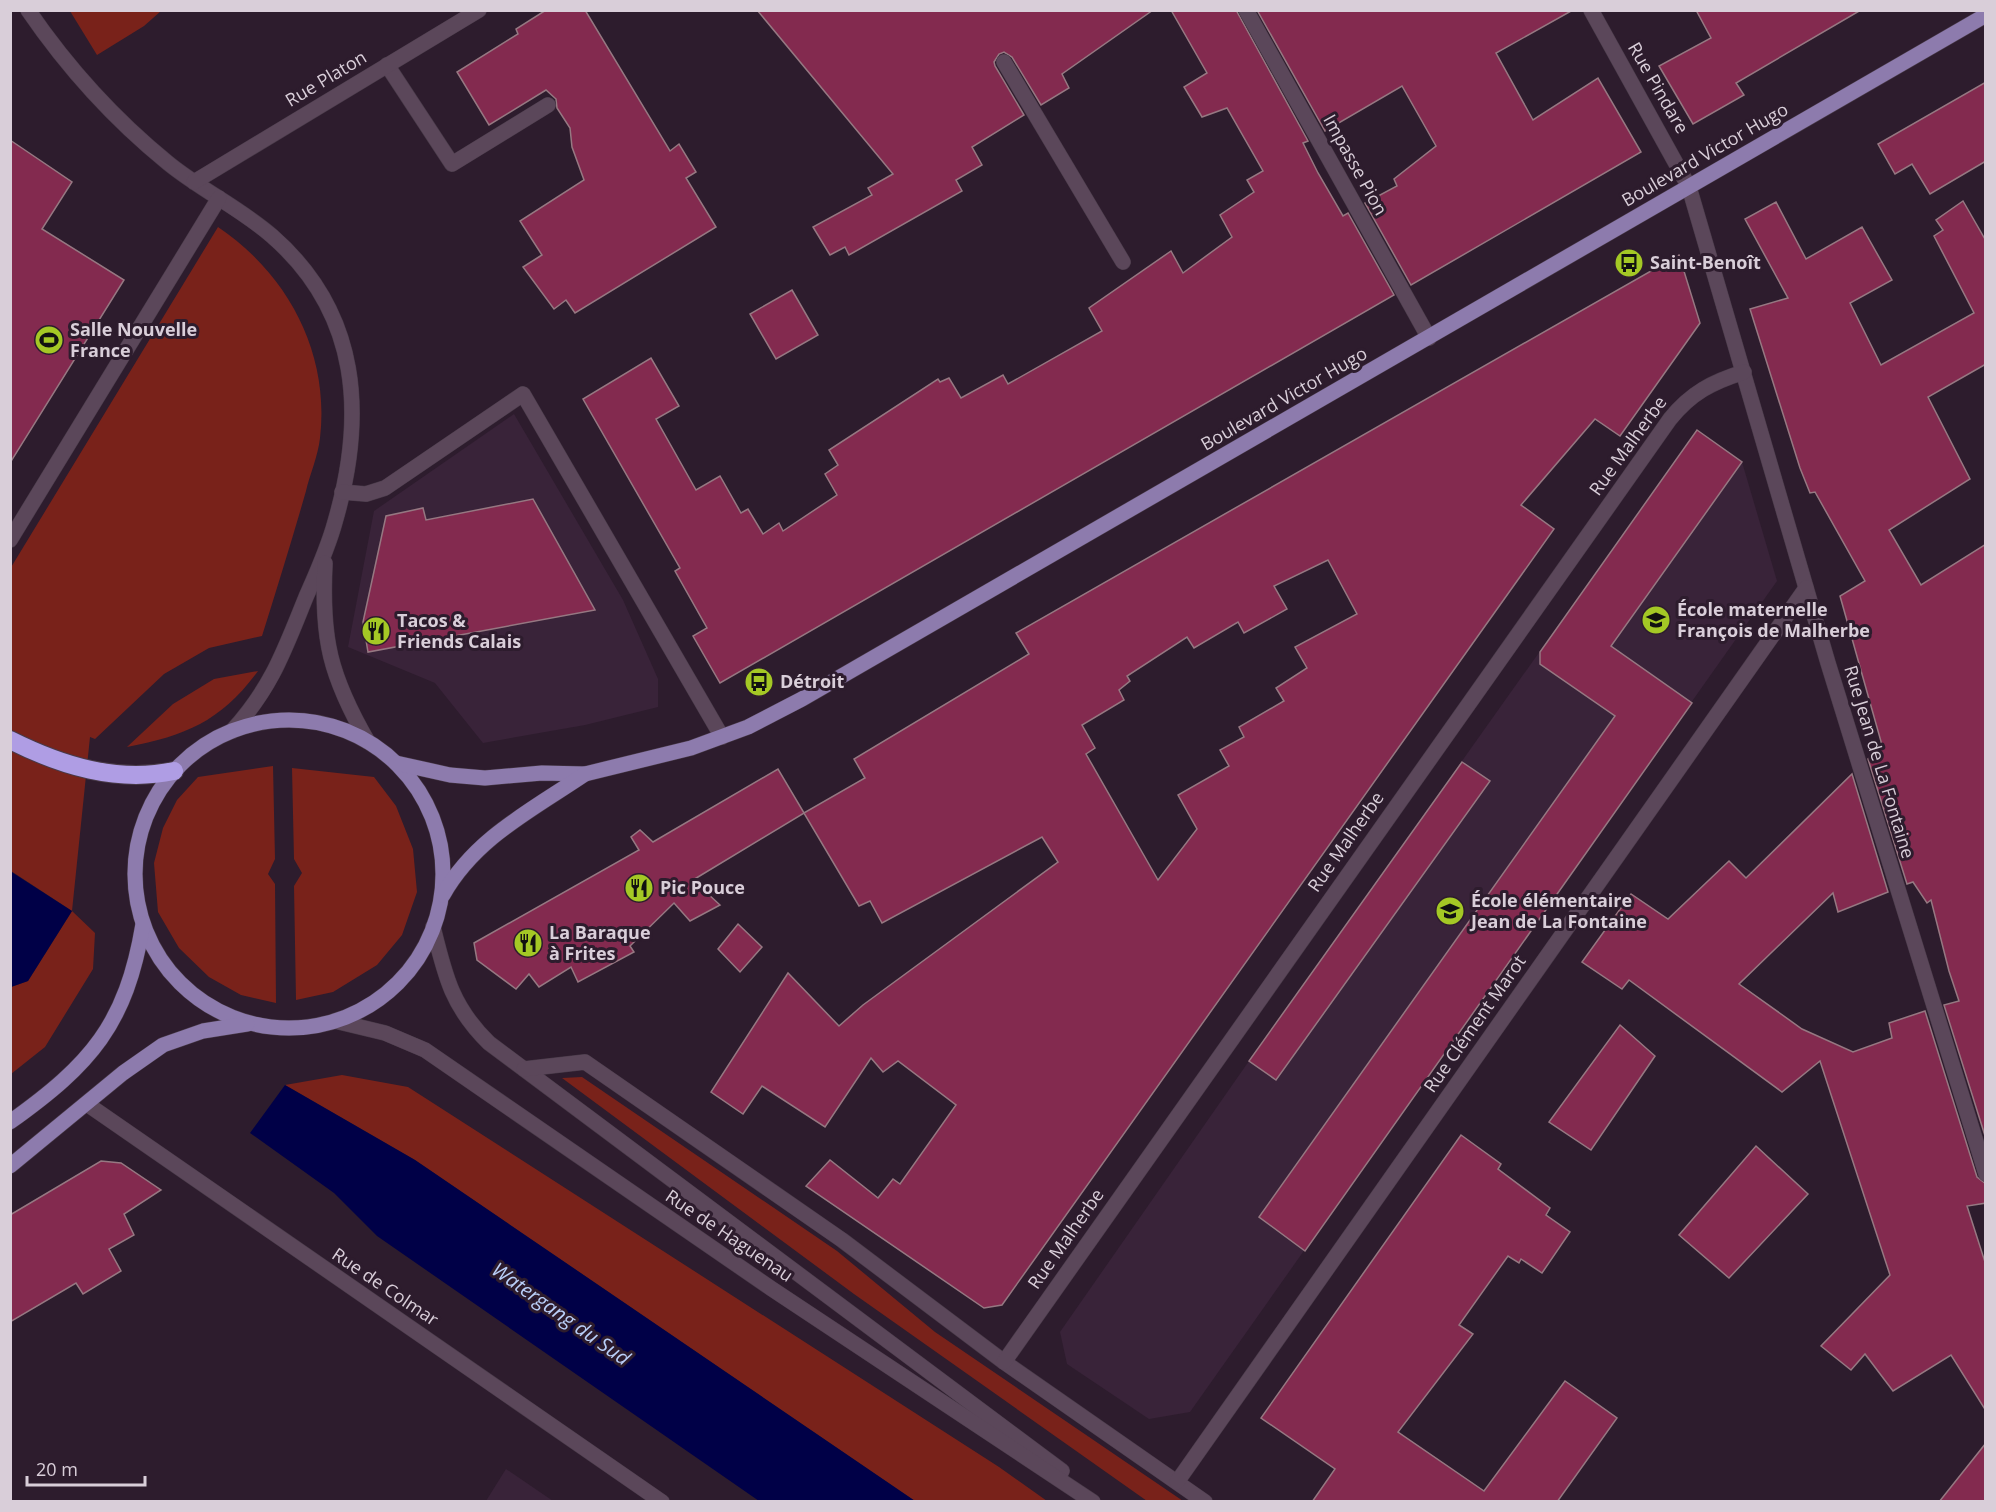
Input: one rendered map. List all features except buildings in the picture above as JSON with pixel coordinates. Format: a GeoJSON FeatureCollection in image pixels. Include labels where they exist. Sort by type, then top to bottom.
{"type":"FeatureCollection","features":[{"type":"Feature","properties":{"kind":"highway"},"geometry":{"type":"LineString","coordinates":[[10,740],[70,764],[115,775],[154,776],[174,771]]}},
{"type":"Feature","properties":{"kind":"main road","name":"Boulevard Victor Hugo"},"geometry":{"type":"LineString","coordinates":[[396,763],[450,775],[485,778],[542,773],[585,774],[633,764],[722,737],[802,699],[1986,15]]}},
{"type":"Feature","properties":{"kind":"main road"},"geometry":{"type":"LineString","coordinates":[[10,1166],[123,1073],[163,1045],[203,1031],[250,1024],[301,1028],[335,1021],[377,1000],[400,980],[420,955],[433,927],[441,899],[443,866],[437,833],[425,803],[396,763],[368,742],[340,729],[302,721],[263,722],[232,731],[201,748],[174,771],[148,813],[138,844],[136,892],[143,924],[157,955],[184,988],[219,1012],[250,1024]]}},
{"type":"Feature","properties":{"kind":"main road","name":"Boulevard Victor Hugo"},"geometry":{"type":"LineString","coordinates":[[441,899],[461,867],[497,832],[585,774]]}},
{"type":"Feature","properties":{"kind":"main road"},"geometry":{"type":"LineString","coordinates":[[10,1122],[73,1072],[113,1022],[122,1006],[134,972],[143,924]]}},
{"type":"Feature","properties":{"kind":"street"},"geometry":{"type":"LineString","coordinates":[[28,10],[66,62],[112,113],[169,164],[253,220],[305,269],[332,313],[348,363],[354,414],[352,441],[326,554],[274,675],[253,708],[232,731]]}},
{"type":"Feature","properties":{"kind":"street","name":"Rue Platon"},"geometry":{"type":"LineString","coordinates":[[194,182],[479,10]]}},
{"type":"Feature","properties":{"kind":"street","name":"Impasse Pion"},"geometry":{"type":"LineString","coordinates":[[1246,10],[1429,338]]}},
{"type":"Feature","properties":{"kind":"street","name":"Rue Pindare"},"geometry":{"type":"LineString","coordinates":[[1591,10],[1689,187]]}},
{"type":"Feature","properties":{"kind":"street"},"geometry":{"type":"LineString","coordinates":[[1004,62],[1123,262]]}},
{"type":"Feature","properties":{"kind":"street"},"geometry":{"type":"LineString","coordinates":[[387,65],[452,164],[548,105]]}},
{"type":"Feature","properties":{"kind":"street","name":"Rue Jean de La Fontaine"},"geometry":{"type":"LineString","coordinates":[[1689,187],[1806,588],[1986,1174]]}},
{"type":"Feature","properties":{"kind":"street"},"geometry":{"type":"LineString","coordinates":[[10,540],[219,198]]}},
{"type":"Feature","properties":{"kind":"street","name":"Rue Malherbe"},"geometry":{"type":"LineString","coordinates":[[1004,1362],[1670,419],[1685,401],[1701,388],[1744,372]]}},
{"type":"Feature","properties":{"kind":"street"},"geometry":{"type":"LineString","coordinates":[[342,492],[366,494],[385,488],[523,394],[722,737]]}},
{"type":"Feature","properties":{"kind":"street"},"geometry":{"type":"LineString","coordinates":[[326,554],[323,611],[332,663],[347,705],[368,742]]}},
{"type":"Feature","properties":{"kind":"street","name":"Rue Clément Marot"},"geometry":{"type":"LineString","coordinates":[[1177,1482],[1806,588]]}},
{"type":"Feature","properties":{"kind":"street","name":"Rue de Haguenau"},"geometry":{"type":"LineString","coordinates":[[433,927],[448,983],[460,1010],[489,1043],[1103,1502]]}},
{"type":"Feature","properties":{"kind":"street","name":"Rue de Haguenau"},"geometry":{"type":"LineString","coordinates":[[335,1021],[385,1033],[432,1055],[772,1289],[1093,1502]]}},
{"type":"Feature","properties":{"kind":"street"},"geometry":{"type":"LineString","coordinates":[[524,1069],[585,1062],[842,1240],[1004,1362],[1205,1502]]}},
{"type":"Feature","properties":{"kind":"street","name":"Rue de Colmar"},"geometry":{"type":"LineString","coordinates":[[87,1104],[662,1502]]}},
{"type":"Feature","properties":{"kind":"shaded area"},"geometry":{"type":"Polygon","coordinates":[[[70,11],[161,11],[144,26],[97,55],[70,11]]]}},
{"type":"Feature","properties":{"kind":"shaded area"},"geometry":{"type":"Polygon","coordinates":[[[218,227],[243,246],[265,268],[284,292],[299,318],[311,346],[318,376],[321,406],[319,445],[262,636],[209,648],[164,674],[95,739],[90,737],[72,911],[11,871],[10,569],[218,227]]]}},
{"type":"Feature","properties":{"kind":"shaded area"},"geometry":{"type":"Polygon","coordinates":[[[514,414],[623,600],[658,679],[658,707],[585,725],[483,743],[435,683],[348,647],[374,511],[514,414]]]}},
{"type":"Feature","properties":{"kind":"shaded area","name":"École élémentaire Jean de La Fontaine"},"geometry":{"type":"Polygon","coordinates":[[[1697,430],[1742,462],[1777,581],[1190,1412],[1149,1419],[1067,1364],[1060,1332],[1249,1061],[1697,430]]]}},
{"type":"Feature","properties":{"kind":"shaded area"},"geometry":{"type":"Polygon","coordinates":[[[258,671],[230,702],[201,723],[168,737],[127,747],[173,704],[214,679],[258,671]]]}},
{"type":"Feature","properties":{"kind":"shaded area"},"geometry":{"type":"Polygon","coordinates":[[[273,766],[275,859],[268,874],[275,884],[276,1003],[241,995],[209,977],[179,948],[158,912],[154,863],[163,828],[177,800],[198,777],[273,766]]]}},
{"type":"Feature","properties":{"kind":"shaded area"},"geometry":{"type":"Polygon","coordinates":[[[292,768],[374,777],[396,806],[413,849],[417,892],[402,935],[377,965],[333,992],[296,1000],[294,886],[302,873],[294,859],[292,768]]]}},
{"type":"Feature","properties":{"kind":"shaded area"},"geometry":{"type":"Polygon","coordinates":[[[72,911],[95,933],[93,969],[45,1047],[11,1074],[11,987],[28,981],[72,911]]]}},
{"type":"Feature","properties":{"kind":"shaded area"},"geometry":{"type":"Polygon","coordinates":[[[342,1075],[408,1087],[999,1467],[1047,1501],[915,1501],[415,1160],[285,1085],[342,1075]]]}},
{"type":"Feature","properties":{"kind":"shaded area"},"geometry":{"type":"Polygon","coordinates":[[[582,1077],[837,1251],[935,1332],[1183,1501],[1147,1501],[854,1294],[562,1078],[582,1077]]]}},
{"type":"Feature","properties":{"kind":"shaded area"},"geometry":{"type":"Polygon","coordinates":[[[506,1469],[553,1501],[486,1501],[506,1469]]]}},
{"type":"Feature","properties":{"kind":"water"},"geometry":{"type":"Polygon","coordinates":[[[10,871],[72,911],[28,981],[11,987],[10,871]]]}},
{"type":"Feature","properties":{"kind":"water","name":"Watergang du Sud"},"geometry":{"type":"Polygon","coordinates":[[[285,1085],[415,1160],[915,1501],[759,1501],[377,1236],[334,1193],[250,1133],[285,1085]]]}},
{"type":"Feature","properties":{"kind":"place","name":"Saint-Benoît"},"geometry":{"type":"Point","coordinates":[1629,263]}},
{"type":"Feature","properties":{"kind":"place","name":"Salle Nouvelle France"},"geometry":{"type":"Point","coordinates":[49,340]}},
{"type":"Feature","properties":{"kind":"place","name":"École maternelle François de Malherbe"},"geometry":{"type":"Point","coordinates":[1656,620]}},
{"type":"Feature","properties":{"kind":"place","name":"Tacos & Friends Calais"},"geometry":{"type":"Point","coordinates":[376,631]}},
{"type":"Feature","properties":{"kind":"place","name":"Détroit"},"geometry":{"type":"Point","coordinates":[759,682]}},
{"type":"Feature","properties":{"kind":"place","name":"Pic Pouce"},"geometry":{"type":"Point","coordinates":[639,888]}},
{"type":"Feature","properties":{"kind":"place","name":"École élémentaire Jean de La Fontaine"},"geometry":{"type":"Point","coordinates":[1450,911]}},
{"type":"Feature","properties":{"kind":"place","name":"La Baraque à Frites"},"geometry":{"type":"Point","coordinates":[528,943]}}]}
